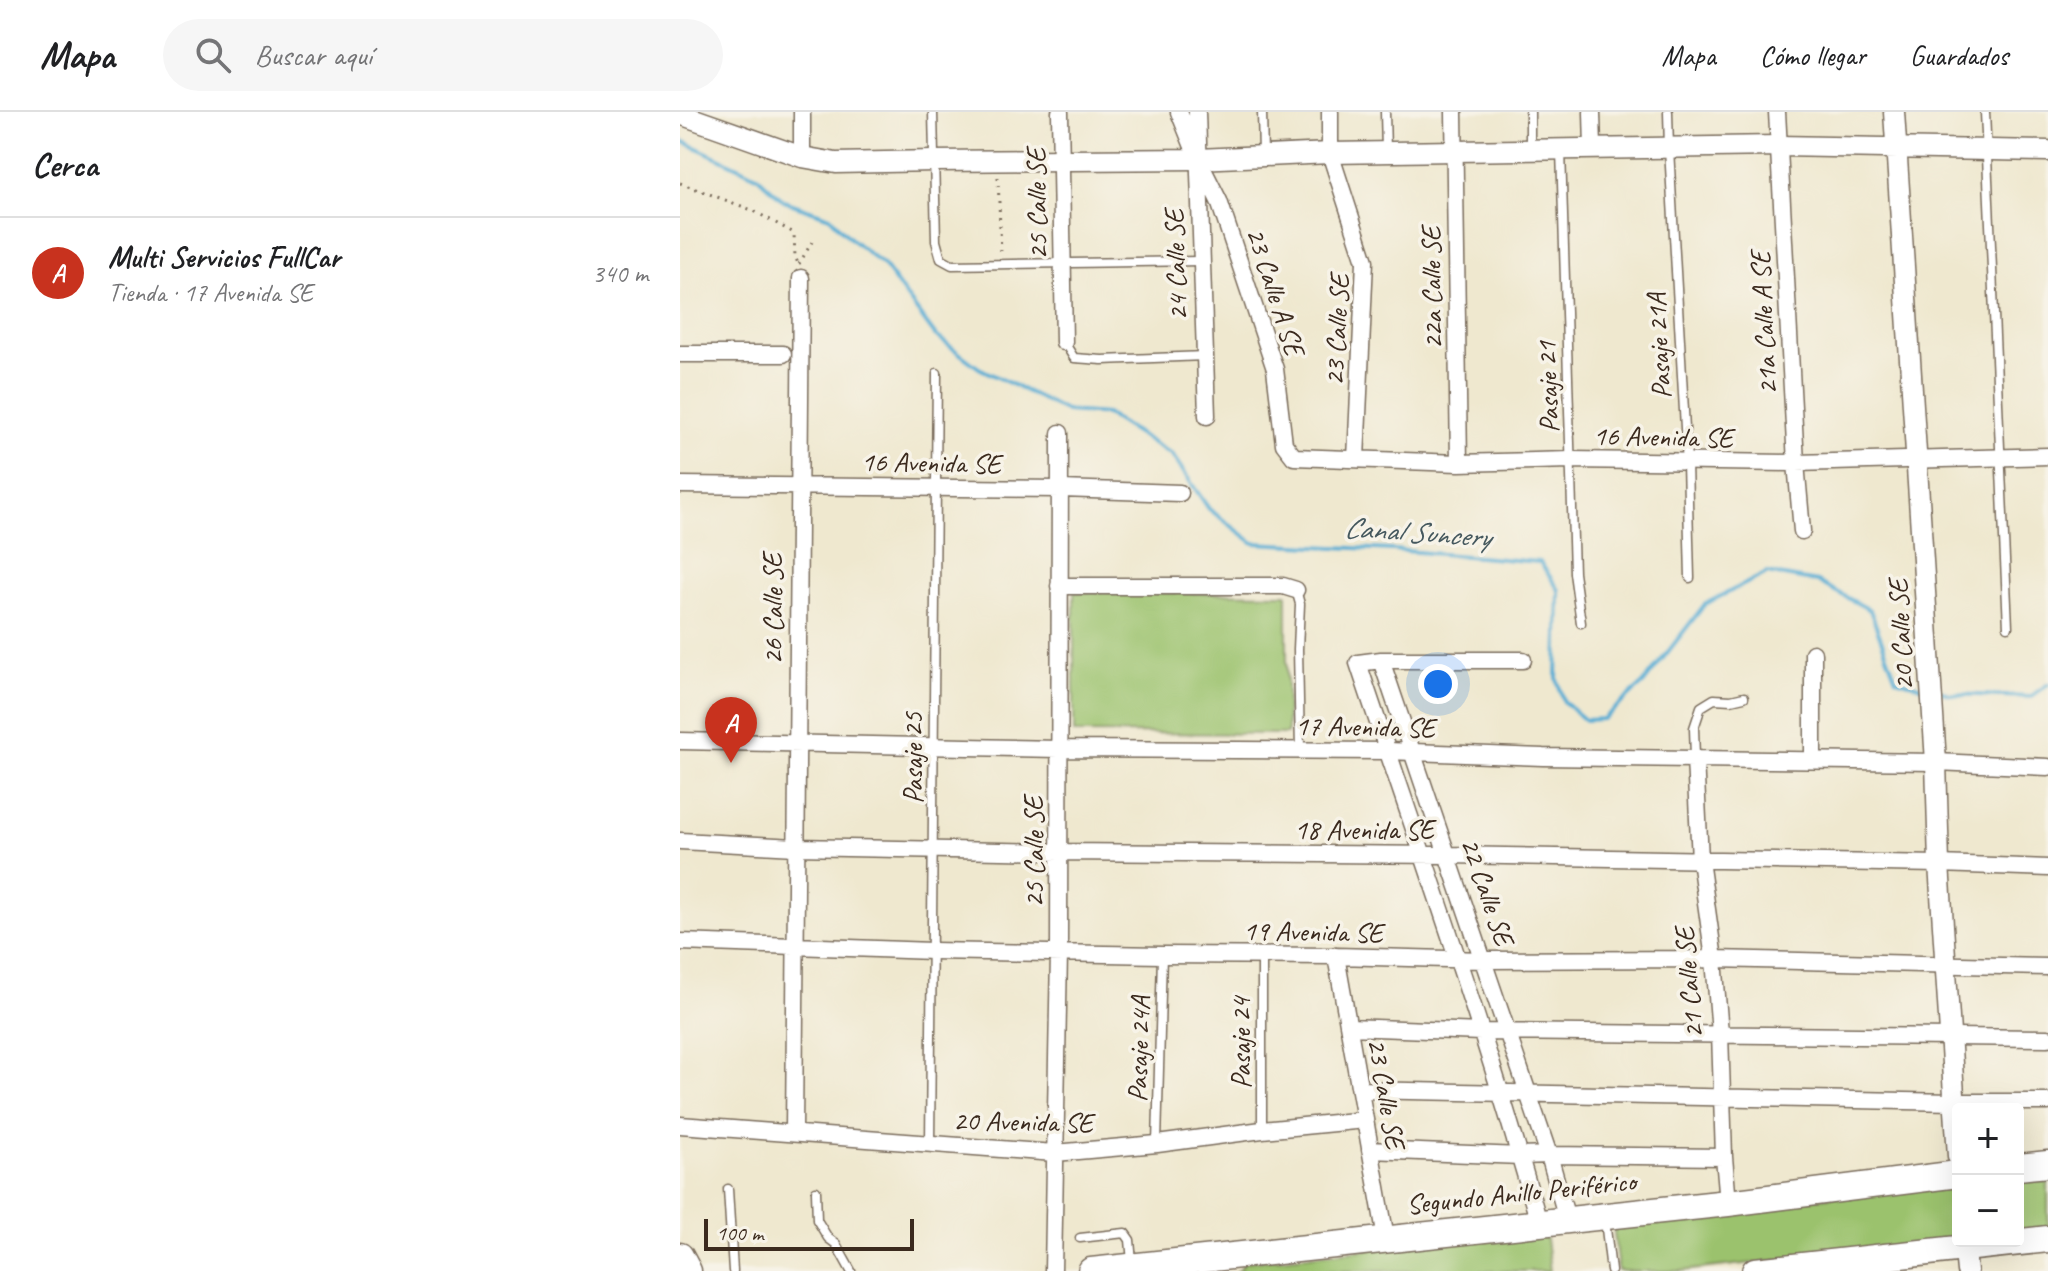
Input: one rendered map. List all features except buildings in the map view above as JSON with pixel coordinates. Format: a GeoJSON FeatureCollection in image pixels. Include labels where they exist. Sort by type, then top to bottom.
{"type":"FeatureCollection","features":[{"type":"Feature","properties":{"kind":"main road"},"geometry":{"type":"LineString","coordinates":[[2024,1166],[2048,1164]]}},
{"type":"Feature","properties":{"kind":"main road","name":"Segundo Anillo Periférico"},"geometry":{"type":"LineString","coordinates":[[1099,1271],[1214,1264],[1386,1238],[1728,1203],[1952,1175]]}},
{"type":"Feature","properties":{"kind":"main road"},"geometry":{"type":"LineString","coordinates":[[1755,1271],[1868,1265],[2048,1239]]}},
{"type":"Feature","properties":{"kind":"main road"},"geometry":{"type":"LineString","coordinates":[[680,1256],[688,1271]]}},
{"type":"Feature","properties":{"kind":"street"},"geometry":{"type":"LineString","coordinates":[[802,112],[802,157]]}},
{"type":"Feature","properties":{"kind":"street","name":"25 Calle SE"},"geometry":{"type":"LineString","coordinates":[[1060,112],[1064,342]]}},
{"type":"Feature","properties":{"kind":"street","name":"23 Calle A SE"},"geometry":{"type":"LineString","coordinates":[[1179,112],[1219,201],[1275,369],[1284,444]]}},
{"type":"Feature","properties":{"kind":"street","name":"24 Calle SE"},"geometry":{"type":"LineString","coordinates":[[1197,112],[1207,416]]}},
{"type":"Feature","properties":{"kind":"street","name":"23 Calle SE"},"geometry":{"type":"LineString","coordinates":[[1330,112],[1330,153],[1365,261],[1356,459]]}},
{"type":"Feature","properties":{"kind":"street","name":"22a Calle SE"},"geometry":{"type":"LineString","coordinates":[[1454,112],[1459,463]]}},
{"type":"Feature","properties":{"kind":"street"},"geometry":{"type":"LineString","coordinates":[[1592,112],[1593,149]]}},
{"type":"Feature","properties":{"kind":"street","name":"21a Calle A SE"},"geometry":{"type":"LineString","coordinates":[[1777,112],[1802,531]]}},
{"type":"Feature","properties":{"kind":"street","name":"20 Calle SE"},"geometry":{"type":"LineString","coordinates":[[1894,112],[1936,762],[1954,1102]]}},
{"type":"Feature","properties":{"kind":"street"},"geometry":{"type":"LineString","coordinates":[[680,114],[802,157],[836,163],[1198,159],[1330,153],[1779,146],[2048,151]]}},
{"type":"Feature","properties":{"kind":"street","name":"26 Calle SE"},"geometry":{"type":"LineString","coordinates":[[794,1133],[801,278]]}},
{"type":"Feature","properties":{"kind":"street"},"geometry":{"type":"LineString","coordinates":[[680,354],[783,354]]}},
{"type":"Feature","properties":{"kind":"street","name":"25 Calle SE"},"geometry":{"type":"LineString","coordinates":[[1053,1271],[1059,953],[1060,433]]}},
{"type":"Feature","properties":{"kind":"street","name":"16 Avenida SE"},"geometry":{"type":"LineString","coordinates":[[1284,444],[1294,457],[1459,463],[1571,460],[1796,463],[2048,456]]}},
{"type":"Feature","properties":{"kind":"street","name":"16 Avenida SE"},"geometry":{"type":"LineString","coordinates":[[680,485],[1180,493]]}},
{"type":"Feature","properties":{"kind":"street"},"geometry":{"type":"LineString","coordinates":[[1059,586],[1283,586],[1296,590]]}},
{"type":"Feature","properties":{"kind":"street"},"geometry":{"type":"LineString","coordinates":[[1813,653],[1813,760]]}},
{"type":"Feature","properties":{"kind":"street"},"geometry":{"type":"LineString","coordinates":[[1381,660],[1523,660]]}},
{"type":"Feature","properties":{"kind":"street","name":"22 Calle SE"},"geometry":{"type":"LineString","coordinates":[[1539,1223],[1459,959],[1358,663],[1381,660],[1549,1155],[1567,1219]]}},
{"type":"Feature","properties":{"kind":"street","name":"17 Avenida SE"},"geometry":{"type":"LineString","coordinates":[[680,741],[1059,749],[1388,751],[2048,767]]}},
{"type":"Feature","properties":{"kind":"street","name":"21 Calle SE"},"geometry":{"type":"LineString","coordinates":[[1695,758],[1700,860],[1714,959],[1720,1033],[1728,1203]]}},
{"type":"Feature","properties":{"kind":"street","name":"18 Avenida SE"},"geometry":{"type":"LineString","coordinates":[[680,841],[933,850],[1448,855],[2048,868]]}},
{"type":"Feature","properties":{"kind":"street","name":"19 Avenida SE"},"geometry":{"type":"LineString","coordinates":[[680,942],[932,951],[1484,960],[1714,959],[2048,967]]}},
{"type":"Feature","properties":{"kind":"street","name":"23 Calle SE"},"geometry":{"type":"LineString","coordinates":[[1336,956],[1386,1238]]}},
{"type":"Feature","properties":{"kind":"street"},"geometry":{"type":"LineString","coordinates":[[1349,1027],[1481,1032],[2048,1038]]}},
{"type":"Feature","properties":{"kind":"street"},"geometry":{"type":"LineString","coordinates":[[1360,1090],[2048,1102]]}},
{"type":"Feature","properties":{"kind":"street","name":"20 Avenida SE"},"geometry":{"type":"LineString","coordinates":[[680,1125],[1055,1153],[1365,1120]]}},
{"type":"Feature","properties":{"kind":"street"},"geometry":{"type":"LineString","coordinates":[[1370,1150],[1521,1156],[1724,1157]]}},
{"type":"Feature","properties":{"kind":"lane"},"geometry":{"type":"LineString","coordinates":[[933,112],[936,241],[941,259],[952,265],[1201,261]]}},
{"type":"Feature","properties":{"kind":"lane"},"geometry":{"type":"LineString","coordinates":[[1262,112],[1263,156]]}},
{"type":"Feature","properties":{"kind":"lane"},"geometry":{"type":"LineString","coordinates":[[1385,112],[1386,152]]}},
{"type":"Feature","properties":{"kind":"lane"},"geometry":{"type":"LineString","coordinates":[[1530,112],[1530,150]]}},
{"type":"Feature","properties":{"kind":"lane","name":"Pasaje 21A"},"geometry":{"type":"LineString","coordinates":[[1668,112],[1687,463],[1690,578]]}},
{"type":"Feature","properties":{"kind":"lane"},"geometry":{"type":"LineString","coordinates":[[1985,112],[2008,627]]}},
{"type":"Feature","properties":{"kind":"lane","name":"Pasaje 21"},"geometry":{"type":"LineString","coordinates":[[1561,149],[1574,573],[1581,623]]}},
{"type":"Feature","properties":{"kind":"lane"},"geometry":{"type":"LineString","coordinates":[[1064,342],[1074,358],[1102,360],[1205,356]]}},
{"type":"Feature","properties":{"kind":"lane","name":"Pasaje 25"},"geometry":{"type":"LineString","coordinates":[[930,1144],[937,373]]}},
{"type":"Feature","properties":{"kind":"lane"},"geometry":{"type":"LineString","coordinates":[[1296,590],[1300,604],[1300,751]]}},
{"type":"Feature","properties":{"kind":"lane"},"geometry":{"type":"LineString","coordinates":[[1695,758],[1694,728],[1701,707],[1714,699],[1744,697]]}},
{"type":"Feature","properties":{"kind":"lane","name":"Pasaje 24A"},"geometry":{"type":"LineString","coordinates":[[1157,1144],[1162,955]]}},
{"type":"Feature","properties":{"kind":"lane","name":"Pasaje 24"},"geometry":{"type":"LineString","coordinates":[[1262,956],[1262,1130]]}},
{"type":"Feature","properties":{"kind":"lane"},"geometry":{"type":"LineString","coordinates":[[728,1189],[733,1271]]}},
{"type":"Feature","properties":{"kind":"lane"},"geometry":{"type":"LineString","coordinates":[[816,1191],[817,1220],[828,1238],[836,1244],[851,1271]]}},
{"type":"Feature","properties":{"kind":"lane"},"geometry":{"type":"LineString","coordinates":[[1604,1216],[1611,1271]]}},
{"type":"Feature","properties":{"kind":"lane"},"geometry":{"type":"LineString","coordinates":[[1080,1238],[1125,1233],[1130,1240],[1132,1267]]}},
{"type":"Feature","properties":{"kind":"path"},"geometry":{"type":"LineString","coordinates":[[997,160],[1002,265]]}},
{"type":"Feature","properties":{"kind":"path"},"geometry":{"type":"LineString","coordinates":[[680,183],[752,210],[794,233],[795,257],[799,264],[812,242]]}},
{"type":"Feature","properties":{"kind":"green space"},"geometry":{"type":"Polygon","coordinates":[[[1074,592],[1287,594],[1287,734],[1074,733],[1074,592]]]}},
{"type":"Feature","properties":{"kind":"green space"},"geometry":{"type":"Polygon","coordinates":[[[2048,1166],[2048,1239],[2024,1241],[2024,1168],[2048,1166]]]}},
{"type":"Feature","properties":{"kind":"green space"},"geometry":{"type":"Polygon","coordinates":[[[1952,1182],[1952,1241],[1681,1271],[1618,1271],[1613,1222],[1952,1182]]]}},
{"type":"Feature","properties":{"kind":"green space"},"geometry":{"type":"Polygon","coordinates":[[[1545,1231],[1550,1271],[1237,1271],[1245,1262],[1545,1231]]]}},
{"type":"Feature","properties":{"kind":"waterway","name":"Canal Suncery"},"geometry":{"type":"LineString","coordinates":[[680,140],[757,176],[784,201],[830,217],[883,265],[935,335],[979,368],[1066,411],[1106,414],[1172,455],[1209,509],[1254,543],[1540,562],[1559,590],[1557,679],[1564,702],[1585,720],[1603,719],[1643,684],[1705,604],[1767,573],[1818,582],[1870,610],[1896,679],[1923,687]]}},
{"type":"Feature","properties":{"kind":"waterway","name":"Canal Suncery"},"geometry":{"type":"LineString","coordinates":[[1939,691],[2030,697],[2048,684]]}},
{"type":"Feature","properties":{"kind":"place","name":"Multi Servicios FullCar"},"geometry":{"type":"Point","coordinates":[731,763]}}]}
